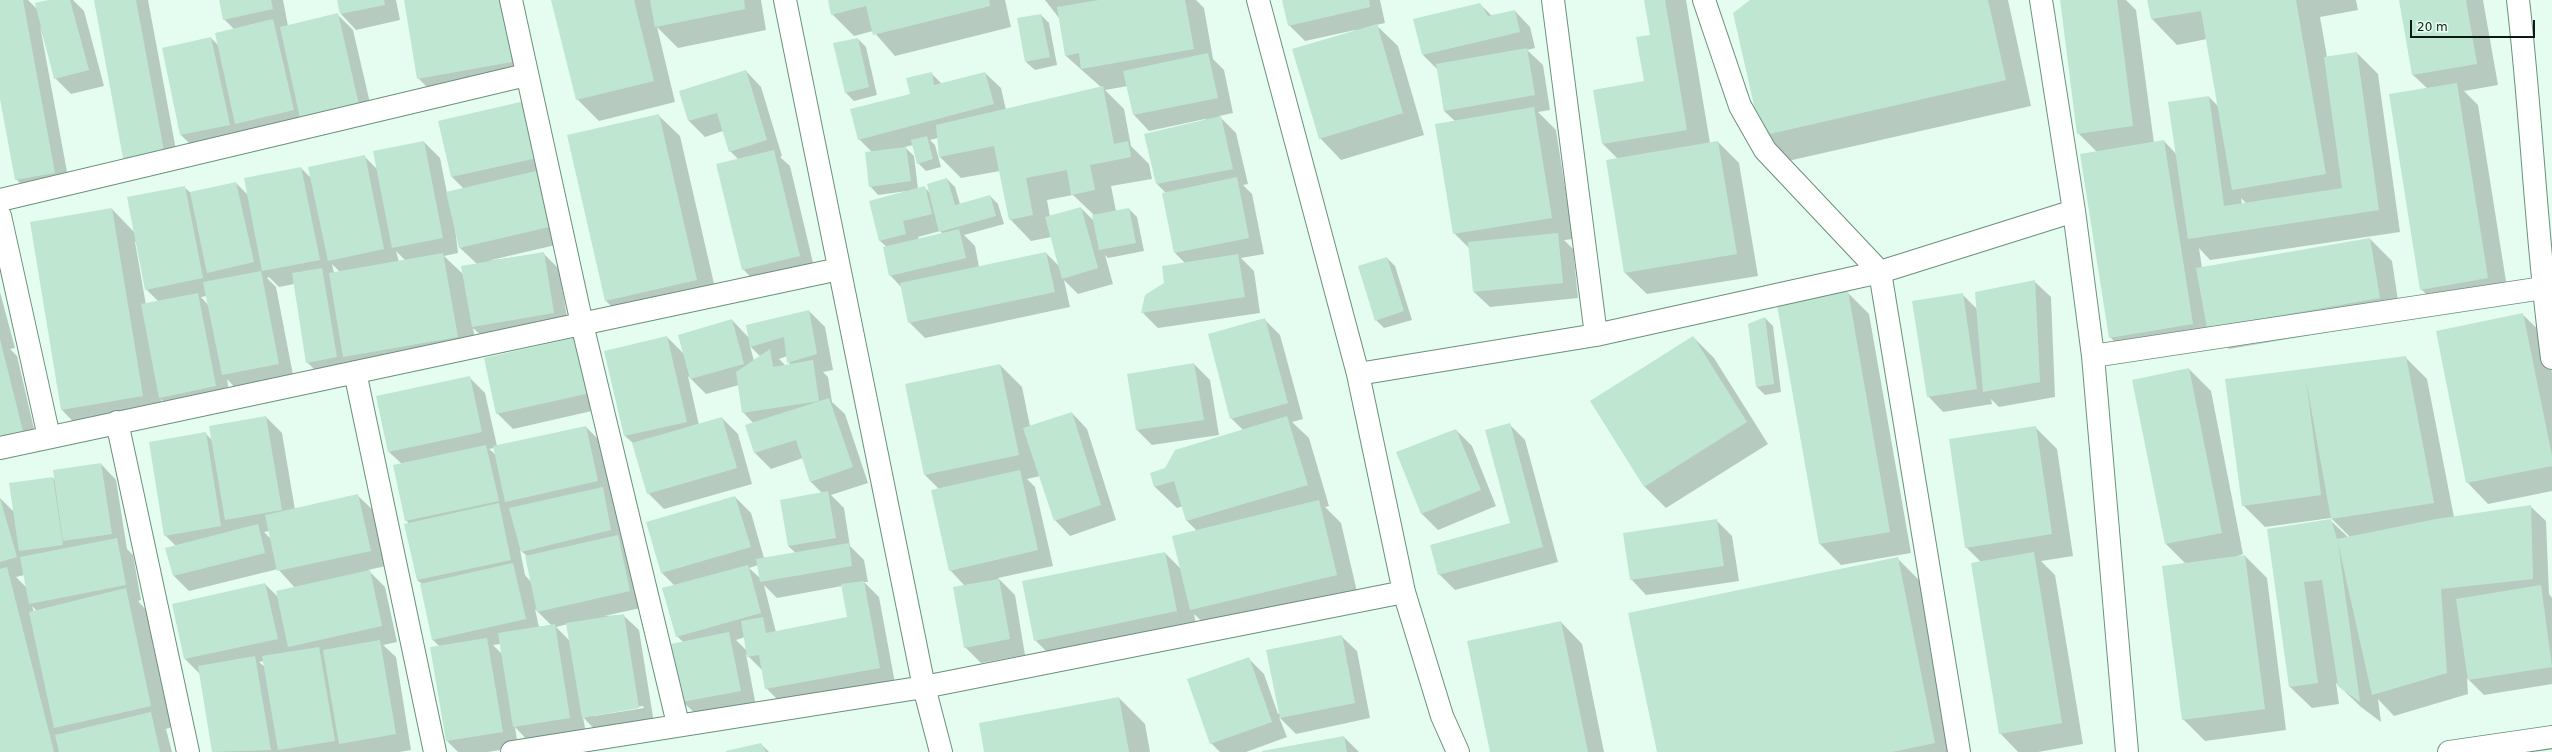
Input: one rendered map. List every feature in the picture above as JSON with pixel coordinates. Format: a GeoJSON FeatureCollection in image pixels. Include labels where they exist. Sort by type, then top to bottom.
{"type":"FeatureCollection","features":[{"type":"Feature","properties":{"kind":"street"},"geometry":{"type":"LineString","coordinates":[[511,0],[526,75],[582,324],[678,724]]}},
{"type":"Feature","properties":{"kind":"street"},"geometry":{"type":"LineString","coordinates":[[785,0],[924,687],[942,752]]}},
{"type":"Feature","properties":{"kind":"street"},"geometry":{"type":"LineString","coordinates":[[1258,0],[1358,374],[1404,592],[1442,716],[1458,752]]}},
{"type":"Feature","properties":{"kind":"street"},"geometry":{"type":"LineString","coordinates":[[1553,0],[1596,335]]}},
{"type":"Feature","properties":{"kind":"street"},"geometry":{"type":"LineString","coordinates":[[1704,0],[1740,106],[1765,150],[1880,272],[1959,752]]}},
{"type":"Feature","properties":{"kind":"street"},"geometry":{"type":"LineString","coordinates":[[2041,0],[2074,211],[2093,356],[2127,752]]}},
{"type":"Feature","properties":{"kind":"street"},"geometry":{"type":"LineString","coordinates":[[2518,0],[2528,90],[2543,288],[2552,358]]}},
{"type":"Feature","properties":{"kind":"street"},"geometry":{"type":"LineString","coordinates":[[0,200],[526,75]]}},
{"type":"Feature","properties":{"kind":"street"},"geometry":{"type":"LineString","coordinates":[[1358,374],[1596,335],[1880,272],[2074,211]]}},
{"type":"Feature","properties":{"kind":"street"},"geometry":{"type":"LineString","coordinates":[[0,216],[49,437]]}},
{"type":"Feature","properties":{"kind":"street"},"geometry":{"type":"LineString","coordinates":[[0,448],[839,269]]}},
{"type":"Feature","properties":{"kind":"street"},"geometry":{"type":"LineString","coordinates":[[2093,356],[2543,288]]}},
{"type":"Feature","properties":{"kind":"street"},"geometry":{"type":"LineString","coordinates":[[355,372],[435,752]]}},
{"type":"Feature","properties":{"kind":"street"},"geometry":{"type":"LineString","coordinates":[[117,422],[188,752]]}},
{"type":"Feature","properties":{"kind":"street"},"geometry":{"type":"LineString","coordinates":[[512,752],[678,724],[924,687],[1404,592]]}},
{"type":"Feature","properties":{"kind":"street"},"geometry":{"type":"LineString","coordinates":[[2449,752],[2508,748],[2552,737]]}},
{"type":"Feature","properties":{"kind":"building"},"geometry":{"type":"Polygon","coordinates":[[[0,0],[23,0],[55,173],[15,180],[0,99],[0,0]]]}},
{"type":"Feature","properties":{"kind":"building"},"geometry":{"type":"Polygon","coordinates":[[[48,0],[70,0],[89,70],[54,79],[35,3],[48,0]]]}},
{"type":"Feature","properties":{"kind":"building"},"geometry":{"type":"Polygon","coordinates":[[[94,0],[136,0],[164,151],[123,158],[94,0]]]}},
{"type":"Feature","properties":{"kind":"building"},"geometry":{"type":"Polygon","coordinates":[[[219,0],[271,0],[273,9],[223,20],[219,0]]]}},
{"type":"Feature","properties":{"kind":"building"},"geometry":{"type":"Polygon","coordinates":[[[337,0],[384,0],[385,5],[340,14],[337,0]]]}},
{"type":"Feature","properties":{"kind":"building"},"geometry":{"type":"Polygon","coordinates":[[[404,0],[501,0],[512,62],[417,79],[404,0]]]}},
{"type":"Feature","properties":{"kind":"building"},"geometry":{"type":"Polygon","coordinates":[[[551,0],[634,0],[654,81],[576,100],[551,0]]]}},
{"type":"Feature","properties":{"kind":"building"},"geometry":{"type":"Polygon","coordinates":[[[650,0],[744,0],[745,9],[655,27],[650,0]]]}},
{"type":"Feature","properties":{"kind":"building"},"geometry":{"type":"Polygon","coordinates":[[[828,0],[989,0],[990,6],[873,35],[866,6],[831,15],[828,0]]]}},
{"type":"Feature","properties":{"kind":"building"},"geometry":{"type":"Polygon","coordinates":[[[1099,0],[1185,0],[1194,49],[1081,69],[1079,53],[1065,56],[1057,7],[1099,0]]]}},
{"type":"Feature","properties":{"kind":"building"},"geometry":{"type":"Polygon","coordinates":[[[1282,0],[1369,0],[1370,7],[1288,26],[1282,0]]]}},
{"type":"Feature","properties":{"kind":"building"},"geometry":{"type":"Polygon","coordinates":[[[1644,0],[1665,0],[1687,130],[1602,144],[1593,90],[1644,81],[1636,37],[1650,35],[1644,0]]]}},
{"type":"Feature","properties":{"kind":"building"},"geometry":{"type":"Polygon","coordinates":[[[1750,0],[1988,0],[2006,80],[1761,136],[1733,13],[1750,0]]]}},
{"type":"Feature","properties":{"kind":"building"},"geometry":{"type":"Polygon","coordinates":[[[2060,0],[2117,0],[2133,126],[2077,134],[2060,0]]]}},
{"type":"Feature","properties":{"kind":"building"},"geometry":{"type":"Polygon","coordinates":[[[2147,0],[2296,0],[2326,174],[2232,190],[2201,11],[2151,19],[2147,0]]]}},
{"type":"Feature","properties":{"kind":"building"},"geometry":{"type":"Polygon","coordinates":[[[2399,0],[2466,0],[2477,64],[2412,75],[2399,0]]]}},
{"type":"Feature","properties":{"kind":"building"},"geometry":{"type":"Polygon","coordinates":[[[1480,3],[1488,16],[1515,10],[1520,32],[1422,55],[1413,19],[1480,3]]]}},
{"type":"Feature","properties":{"kind":"building"},"geometry":{"type":"Polygon","coordinates":[[[338,13],[359,105],[300,118],[280,27],[338,13]]]}},
{"type":"Feature","properties":{"kind":"building"},"geometry":{"type":"Polygon","coordinates":[[[1041,14],[1050,57],[1025,62],[1017,18],[1041,14]]]}},
{"type":"Feature","properties":{"kind":"building"},"geometry":{"type":"Polygon","coordinates":[[[273,19],[294,110],[235,124],[215,33],[273,19]]]}},
{"type":"Feature","properties":{"kind":"building"},"geometry":{"type":"Polygon","coordinates":[[[1377,24],[1403,113],[1319,139],[1292,49],[1377,24]]]}},
{"type":"Feature","properties":{"kind":"building"},"geometry":{"type":"Polygon","coordinates":[[[211,37],[230,125],[180,135],[162,48],[211,37]]]}},
{"type":"Feature","properties":{"kind":"building"},"geometry":{"type":"Polygon","coordinates":[[[858,38],[869,87],[845,93],[833,43],[858,38]]]}},
{"type":"Feature","properties":{"kind":"building"},"geometry":{"type":"Polygon","coordinates":[[[1527,48],[1535,95],[1444,111],[1436,64],[1527,48]]]}},
{"type":"Feature","properties":{"kind":"building"},"geometry":{"type":"Polygon","coordinates":[[[2357,52],[2379,210],[2188,239],[2168,102],[2209,96],[2224,206],[2342,188],[2324,57],[2357,52]]]}},
{"type":"Feature","properties":{"kind":"building"},"geometry":{"type":"Polygon","coordinates":[[[1208,53],[1218,98],[1133,115],[1123,71],[1208,53]]]}},
{"type":"Feature","properties":{"kind":"building"},"geometry":{"type":"Polygon","coordinates":[[[746,70],[767,140],[729,152],[717,113],[688,121],[679,91],[746,70]]]}},
{"type":"Feature","properties":{"kind":"building"},"geometry":{"type":"Polygon","coordinates":[[[932,72],[934,85],[985,72],[994,104],[858,140],[850,109],[910,94],[906,78],[932,72]]]}},
{"type":"Feature","properties":{"kind":"building"},"geometry":{"type":"Polygon","coordinates":[[[2457,83],[2488,278],[2420,290],[2389,94],[2457,83]]]}},
{"type":"Feature","properties":{"kind":"building"},"geometry":{"type":"Polygon","coordinates":[[[1103,86],[1114,144],[1128,141],[1131,157],[1090,165],[1095,190],[1071,195],[1067,170],[1026,178],[1033,215],[1009,220],[994,146],[939,157],[936,125],[1103,86]]]}},
{"type":"Feature","properties":{"kind":"building"},"geometry":{"type":"Polygon","coordinates":[[[529,100],[542,157],[451,177],[438,121],[529,100]]]}},
{"type":"Feature","properties":{"kind":"building"},"geometry":{"type":"Polygon","coordinates":[[[1534,107],[1552,218],[1453,234],[1435,124],[1534,107]]]}},
{"type":"Feature","properties":{"kind":"building"},"geometry":{"type":"Polygon","coordinates":[[[659,114],[697,280],[605,301],[567,135],[659,114]]]}},
{"type":"Feature","properties":{"kind":"building"},"geometry":{"type":"Polygon","coordinates":[[[1221,116],[1233,169],[1156,184],[1144,134],[1221,116]]]}},
{"type":"Feature","properties":{"kind":"building"},"geometry":{"type":"Polygon","coordinates":[[[927,136],[933,159],[917,164],[911,140],[927,136]]]}},
{"type":"Feature","properties":{"kind":"building"},"geometry":{"type":"Polygon","coordinates":[[[2164,140],[2193,324],[2109,338],[2080,154],[2164,140]]]}},
{"type":"Feature","properties":{"kind":"building"},"geometry":{"type":"Polygon","coordinates":[[[424,141],[443,238],[392,248],[373,151],[424,141]]]}},
{"type":"Feature","properties":{"kind":"building"},"geometry":{"type":"Polygon","coordinates":[[[1718,141],[1737,254],[1624,273],[1606,160],[1718,141]]]}},
{"type":"Feature","properties":{"kind":"building"},"geometry":{"type":"Polygon","coordinates":[[[906,147],[911,181],[869,187],[865,152],[906,147]]]}},
{"type":"Feature","properties":{"kind":"building"},"geometry":{"type":"Polygon","coordinates":[[[774,150],[800,256],[742,270],[716,164],[774,150]]]}},
{"type":"Feature","properties":{"kind":"building"},"geometry":{"type":"Polygon","coordinates":[[[365,155],[384,249],[328,261],[308,167],[365,155]]]}},
{"type":"Feature","properties":{"kind":"building"},"geometry":{"type":"Polygon","coordinates":[[[301,167],[320,260],[262,271],[244,178],[301,167]]]}},
{"type":"Feature","properties":{"kind":"building"},"geometry":{"type":"Polygon","coordinates":[[[536,171],[549,227],[459,248],[446,192],[536,171]]]}},
{"type":"Feature","properties":{"kind":"building"},"geometry":{"type":"Polygon","coordinates":[[[1237,177],[1249,238],[1174,253],[1162,193],[1237,177]]]}},
{"type":"Feature","properties":{"kind":"building"},"geometry":{"type":"Polygon","coordinates":[[[947,178],[955,205],[990,195],[996,216],[939,232],[927,184],[947,178]]]}},
{"type":"Feature","properties":{"kind":"building"},"geometry":{"type":"Polygon","coordinates":[[[236,182],[254,262],[207,273],[190,192],[236,182]]]}},
{"type":"Feature","properties":{"kind":"building"},"geometry":{"type":"Polygon","coordinates":[[[185,186],[203,278],[145,290],[127,197],[185,186]]]}},
{"type":"Feature","properties":{"kind":"building"},"geometry":{"type":"Polygon","coordinates":[[[925,186],[932,214],[903,221],[906,234],[879,241],[869,201],[925,186]]]}},
{"type":"Feature","properties":{"kind":"building"},"geometry":{"type":"Polygon","coordinates":[[[1081,207],[1098,268],[1062,279],[1045,217],[1081,207]]]}},
{"type":"Feature","properties":{"kind":"building"},"geometry":{"type":"Polygon","coordinates":[[[112,208],[143,396],[61,410],[30,222],[112,208]]]}},
{"type":"Feature","properties":{"kind":"building"},"geometry":{"type":"Polygon","coordinates":[[[1129,208],[1136,243],[1099,250],[1092,215],[1129,208]]]}},
{"type":"Feature","properties":{"kind":"building"},"geometry":{"type":"Polygon","coordinates":[[[959,229],[966,258],[889,276],[883,247],[959,229]]]}},
{"type":"Feature","properties":{"kind":"building"},"geometry":{"type":"Polygon","coordinates":[[[1558,233],[1563,283],[1473,292],[1468,242],[1558,233]]]}},
{"type":"Feature","properties":{"kind":"building"},"geometry":{"type":"Polygon","coordinates":[[[2370,238],[2380,298],[2207,328],[2196,268],[2370,238]]]}},
{"type":"Feature","properties":{"kind":"building"},"geometry":{"type":"Polygon","coordinates":[[[544,252],[554,313],[472,327],[461,266],[544,252]]]}},
{"type":"Feature","properties":{"kind":"building"},"geometry":{"type":"Polygon","coordinates":[[[1046,252],[1055,292],[908,323],[900,283],[1046,252]]]}},
{"type":"Feature","properties":{"kind":"building"},"geometry":{"type":"Polygon","coordinates":[[[443,253],[458,337],[343,357],[329,273],[443,253]]]}},
{"type":"Feature","properties":{"kind":"building"},"geometry":{"type":"Polygon","coordinates":[[[1238,254],[1245,297],[1141,313],[1145,295],[1164,283],[1162,266],[1238,254]]]}},
{"type":"Feature","properties":{"kind":"building"},"geometry":{"type":"Polygon","coordinates":[[[1387,257],[1404,311],[1375,321],[1358,266],[1387,257]]]}},
{"type":"Feature","properties":{"kind":"building"},"geometry":{"type":"Polygon","coordinates":[[[322,268],[337,357],[306,363],[292,273],[322,268]]]}},
{"type":"Feature","properties":{"kind":"building"},"geometry":{"type":"Polygon","coordinates":[[[261,271],[279,364],[222,375],[203,282],[261,271]]]}},
{"type":"Feature","properties":{"kind":"building"},"geometry":{"type":"Polygon","coordinates":[[[2035,280],[2040,382],[1983,392],[1975,292],[2035,280]]]}},
{"type":"Feature","properties":{"kind":"building"},"geometry":{"type":"Polygon","coordinates":[[[1848,291],[1890,532],[1819,544],[1777,305],[1848,291]]]}},
{"type":"Feature","properties":{"kind":"building"},"geometry":{"type":"Polygon","coordinates":[[[198,293],[216,386],[159,398],[141,304],[198,293]]]}},
{"type":"Feature","properties":{"kind":"building"},"geometry":{"type":"Polygon","coordinates":[[[1963,293],[1977,389],[1927,397],[1912,301],[1963,293]]]}},
{"type":"Feature","properties":{"kind":"building"},"geometry":{"type":"Polygon","coordinates":[[[809,310],[817,354],[787,363],[784,337],[750,347],[746,325],[809,310]]]}},
{"type":"Feature","properties":{"kind":"building"},"geometry":{"type":"Polygon","coordinates":[[[2523,313],[2552,456],[2552,466],[2466,483],[2436,331],[2523,313]]]}},
{"type":"Feature","properties":{"kind":"building"},"geometry":{"type":"Polygon","coordinates":[[[1765,317],[1774,384],[1756,387],[1748,324],[1765,317]]]}},
{"type":"Feature","properties":{"kind":"building"},"geometry":{"type":"Polygon","coordinates":[[[1265,318],[1288,403],[1230,419],[1208,334],[1265,318]]]}},
{"type":"Feature","properties":{"kind":"building"},"geometry":{"type":"Polygon","coordinates":[[[732,319],[744,364],[690,379],[678,335],[732,319]]]}},
{"type":"Feature","properties":{"kind":"building"},"geometry":{"type":"Polygon","coordinates":[[[667,336],[687,422],[624,436],[604,351],[667,336]]]}},
{"type":"Feature","properties":{"kind":"building"},"geometry":{"type":"Polygon","coordinates":[[[1693,336],[1747,422],[1644,487],[1590,401],[1693,336]]]}},
{"type":"Feature","properties":{"kind":"building"},"geometry":{"type":"Polygon","coordinates":[[[578,337],[590,393],[496,414],[484,358],[578,337]]]}},
{"type":"Feature","properties":{"kind":"building"},"geometry":{"type":"Polygon","coordinates":[[[0,339],[24,435],[0,441],[0,339]]]}},
{"type":"Feature","properties":{"kind":"building"},"geometry":{"type":"Polygon","coordinates":[[[770,349],[773,367],[813,360],[819,401],[742,413],[736,372],[770,349]]]}},
{"type":"Feature","properties":{"kind":"building"},"geometry":{"type":"Polygon","coordinates":[[[2406,356],[2434,503],[2331,519],[2306,380],[2321,495],[2242,506],[2225,379],[2406,356]]]}},
{"type":"Feature","properties":{"kind":"building"},"geometry":{"type":"Polygon","coordinates":[[[1194,363],[1204,420],[1136,430],[1127,374],[1194,363]]]}},
{"type":"Feature","properties":{"kind":"building"},"geometry":{"type":"Polygon","coordinates":[[[1000,364],[1019,455],[924,475],[905,384],[1000,364]]]}},
{"type":"Feature","properties":{"kind":"building"},"geometry":{"type":"Polygon","coordinates":[[[2189,368],[2222,533],[2165,544],[2132,380],[2189,368]]]}},
{"type":"Feature","properties":{"kind":"building"},"geometry":{"type":"Polygon","coordinates":[[[470,376],[482,432],[388,452],[376,396],[470,376]]]}},
{"type":"Feature","properties":{"kind":"building"},"geometry":{"type":"Polygon","coordinates":[[[829,398],[853,467],[810,482],[796,440],[754,453],[745,425],[829,398]]]}},
{"type":"Feature","properties":{"kind":"building"},"geometry":{"type":"Polygon","coordinates":[[[1072,412],[1101,505],[1054,521],[1023,428],[1072,412]]]}},
{"type":"Feature","properties":{"kind":"building"},"geometry":{"type":"Polygon","coordinates":[[[266,416],[282,510],[225,520],[209,426],[266,416]]]}},
{"type":"Feature","properties":{"kind":"building"},"geometry":{"type":"Polygon","coordinates":[[[1287,416],[1308,485],[1186,521],[1174,481],[1154,487],[1150,473],[1165,468],[1175,450],[1287,416]]]}},
{"type":"Feature","properties":{"kind":"building"},"geometry":{"type":"Polygon","coordinates":[[[722,417],[737,468],[647,494],[632,443],[722,417]]]}},
{"type":"Feature","properties":{"kind":"building"},"geometry":{"type":"Polygon","coordinates":[[[1510,423],[1543,547],[1438,575],[1430,545],[1510,523],[1485,430],[1510,423]]]}},
{"type":"Feature","properties":{"kind":"building"},"geometry":{"type":"Polygon","coordinates":[[[586,426],[598,481],[505,502],[493,446],[586,426]]]}},
{"type":"Feature","properties":{"kind":"building"},"geometry":{"type":"Polygon","coordinates":[[[2036,426],[2052,534],[1965,548],[1949,439],[2036,426]]]}},
{"type":"Feature","properties":{"kind":"building"},"geometry":{"type":"Polygon","coordinates":[[[1456,429],[1481,490],[1421,514],[1396,452],[1456,429]]]}},
{"type":"Feature","properties":{"kind":"building"},"geometry":{"type":"Polygon","coordinates":[[[206,432],[221,526],[164,536],[149,442],[206,432]]]}},
{"type":"Feature","properties":{"kind":"building"},"geometry":{"type":"Polygon","coordinates":[[[486,445],[499,501],[405,521],[393,465],[486,445]]]}},
{"type":"Feature","properties":{"kind":"building"},"geometry":{"type":"Polygon","coordinates":[[[101,463],[112,534],[63,541],[53,470],[101,463]]]}},
{"type":"Feature","properties":{"kind":"building"},"geometry":{"type":"Polygon","coordinates":[[[1020,470],[1038,550],[949,571],[931,490],[1020,470]]]}},
{"type":"Feature","properties":{"kind":"building"},"geometry":{"type":"Polygon","coordinates":[[[53,477],[63,545],[19,551],[9,483],[53,477]]]}},
{"type":"Feature","properties":{"kind":"building"},"geometry":{"type":"Polygon","coordinates":[[[603,487],[611,530],[521,552],[509,508],[603,487]]]}},
{"type":"Feature","properties":{"kind":"building"},"geometry":{"type":"Polygon","coordinates":[[[828,491],[836,538],[788,546],[780,500],[828,491]]]}},
{"type":"Feature","properties":{"kind":"building"},"geometry":{"type":"Polygon","coordinates":[[[358,494],[371,551],[277,571],[265,515],[358,494]]]}},
{"type":"Feature","properties":{"kind":"building"},"geometry":{"type":"Polygon","coordinates":[[[735,496],[751,547],[661,573],[646,522],[735,496]]]}},
{"type":"Feature","properties":{"kind":"building"},"geometry":{"type":"Polygon","coordinates":[[[0,498],[17,557],[0,562],[0,498]]]}},
{"type":"Feature","properties":{"kind":"building"},"geometry":{"type":"Polygon","coordinates":[[[1319,500],[1337,575],[1190,610],[1172,536],[1319,500]]]}},
{"type":"Feature","properties":{"kind":"building"},"geometry":{"type":"Polygon","coordinates":[[[499,503],[511,560],[417,580],[404,524],[499,503]]]}},
{"type":"Feature","properties":{"kind":"building"},"geometry":{"type":"Polygon","coordinates":[[[2531,505],[2533,579],[2441,589],[2447,673],[2372,695],[2338,543],[2360,702],[2338,686],[2322,580],[2304,582],[2318,683],[2289,687],[2267,529],[2331,519],[2337,539],[2436,519],[2531,505]]]}},
{"type":"Feature","properties":{"kind":"building"},"geometry":{"type":"Polygon","coordinates":[[[1717,519],[1724,566],[1630,580],[1623,533],[1717,519]]]}},
{"type":"Feature","properties":{"kind":"building"},"geometry":{"type":"Polygon","coordinates":[[[258,524],[265,553],[173,576],[165,548],[258,524]]]}},
{"type":"Feature","properties":{"kind":"building"},"geometry":{"type":"Polygon","coordinates":[[[618,535],[630,591],[537,612],[525,556],[618,535]]]}},
{"type":"Feature","properties":{"kind":"building"},"geometry":{"type":"Polygon","coordinates":[[[117,538],[126,585],[29,604],[20,557],[117,538]]]}},
{"type":"Feature","properties":{"kind":"building"},"geometry":{"type":"Polygon","coordinates":[[[849,543],[852,566],[760,582],[756,559],[849,543]]]}},
{"type":"Feature","properties":{"kind":"building"},"geometry":{"type":"Polygon","coordinates":[[[1165,552],[1177,611],[1034,641],[1022,581],[1165,552]]]}},
{"type":"Feature","properties":{"kind":"building"},"geometry":{"type":"Polygon","coordinates":[[[2034,552],[2062,723],[1999,734],[1971,563],[2034,552]]]}},
{"type":"Feature","properties":{"kind":"building"},"geometry":{"type":"Polygon","coordinates":[[[2245,555],[2265,709],[2182,720],[2162,566],[2245,555]]]}},
{"type":"Feature","properties":{"kind":"building"},"geometry":{"type":"Polygon","coordinates":[[[1898,557],[1935,743],[1892,752],[1657,752],[1628,613],[1898,557]]]}},
{"type":"Feature","properties":{"kind":"building"},"geometry":{"type":"Polygon","coordinates":[[[513,563],[526,619],[432,640],[420,584],[513,563]]]}},
{"type":"Feature","properties":{"kind":"building"},"geometry":{"type":"Polygon","coordinates":[[[748,565],[761,613],[676,637],[662,588],[748,565]]]}},
{"type":"Feature","properties":{"kind":"building"},"geometry":{"type":"Polygon","coordinates":[[[7,567],[54,752],[0,752],[0,569],[7,567]]]}},
{"type":"Feature","properties":{"kind":"building"},"geometry":{"type":"Polygon","coordinates":[[[370,570],[382,626],[288,647],[276,591],[370,570]]]}},
{"type":"Feature","properties":{"kind":"building"},"geometry":{"type":"Polygon","coordinates":[[[999,579],[1010,639],[964,648],[953,587],[999,579]]]}},
{"type":"Feature","properties":{"kind":"building"},"geometry":{"type":"Polygon","coordinates":[[[864,581],[880,668],[765,689],[759,655],[747,657],[741,621],[763,617],[766,633],[847,617],[841,584],[864,581]]]}},
{"type":"Feature","properties":{"kind":"building"},"geometry":{"type":"Polygon","coordinates":[[[265,583],[278,639],[184,659],[172,604],[265,583]]]}},
{"type":"Feature","properties":{"kind":"building"},"geometry":{"type":"Polygon","coordinates":[[[2541,585],[2552,667],[2468,680],[2456,599],[2541,585]]]}},
{"type":"Feature","properties":{"kind":"building"},"geometry":{"type":"Polygon","coordinates":[[[126,588],[151,706],[54,728],[29,612],[126,588]]]}},
{"type":"Feature","properties":{"kind":"building"},"geometry":{"type":"Polygon","coordinates":[[[624,614],[639,708],[582,718],[566,623],[624,614]]]}},
{"type":"Feature","properties":{"kind":"building"},"geometry":{"type":"Polygon","coordinates":[[[1561,621],[1588,752],[1490,752],[1467,641],[1561,621]]]}},
{"type":"Feature","properties":{"kind":"building"},"geometry":{"type":"Polygon","coordinates":[[[555,624],[570,718],[513,727],[498,633],[555,624]]]}},
{"type":"Feature","properties":{"kind":"building"},"geometry":{"type":"Polygon","coordinates":[[[729,632],[741,691],[682,702],[671,644],[729,632]]]}},
{"type":"Feature","properties":{"kind":"building"},"geometry":{"type":"Polygon","coordinates":[[[1342,635],[1355,703],[1280,718],[1266,650],[1342,635]]]}},
{"type":"Feature","properties":{"kind":"building"},"geometry":{"type":"Polygon","coordinates":[[[487,638],[503,732],[446,741],[430,647],[487,638]]]}},
{"type":"Feature","properties":{"kind":"building"},"geometry":{"type":"Polygon","coordinates":[[[380,640],[396,734],[339,744],[323,650],[380,640]]]}},
{"type":"Feature","properties":{"kind":"building"},"geometry":{"type":"Polygon","coordinates":[[[319,647],[335,741],[278,750],[262,656],[319,647]]]}},
{"type":"Feature","properties":{"kind":"building"},"geometry":{"type":"Polygon","coordinates":[[[255,656],[271,750],[212,752],[198,666],[255,656]]]}},
{"type":"Feature","properties":{"kind":"building"},"geometry":{"type":"Polygon","coordinates":[[[1249,657],[1272,722],[1210,744],[1187,679],[1249,657]]]}},
{"type":"Feature","properties":{"kind":"building"},"geometry":{"type":"Polygon","coordinates":[[[1119,697],[1129,752],[984,752],[979,723],[1119,697]]]}},
{"type":"Feature","properties":{"kind":"building"},"geometry":{"type":"Polygon","coordinates":[[[151,712],[160,752],[59,752],[55,735],[151,712]]]}},
{"type":"Feature","properties":{"kind":"building"},"geometry":{"type":"Polygon","coordinates":[[[1344,736],[1347,752],[1262,752],[1262,751],[1344,736]]]}},
{"type":"Feature","properties":{"kind":"building"},"geometry":{"type":"Polygon","coordinates":[[[761,743],[766,752],[726,752],[726,751],[761,743]]]}}]}
